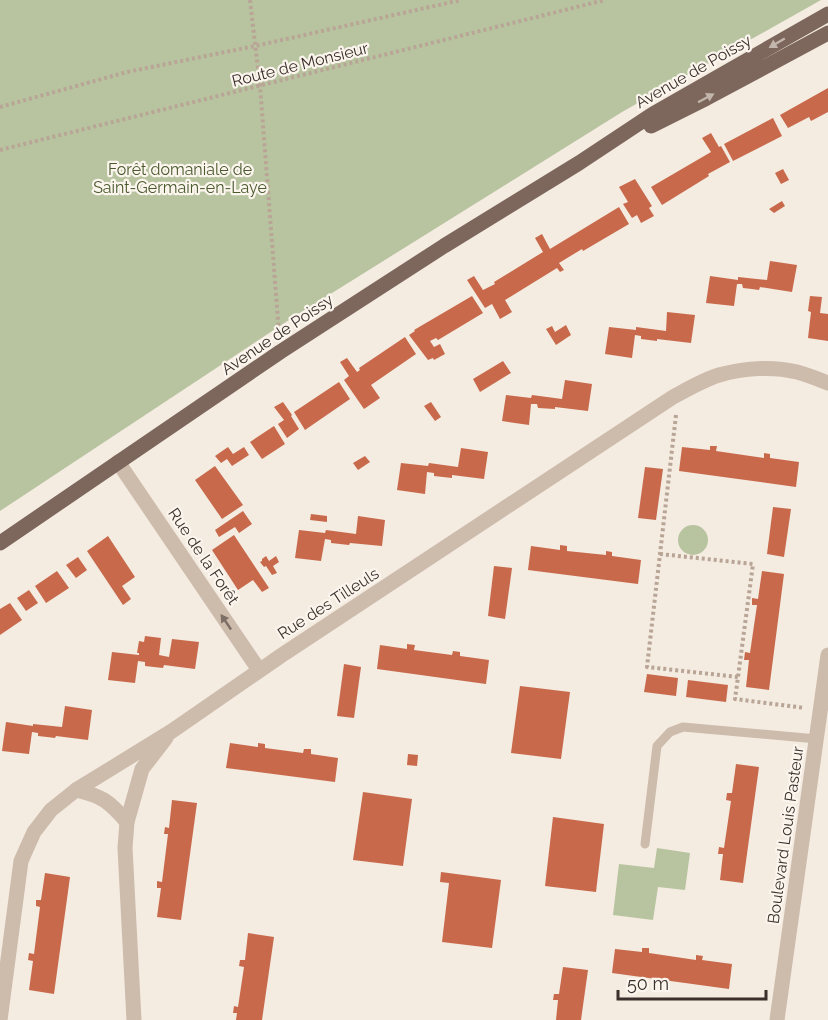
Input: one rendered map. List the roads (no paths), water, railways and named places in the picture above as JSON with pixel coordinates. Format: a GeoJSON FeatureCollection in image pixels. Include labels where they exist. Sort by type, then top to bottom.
{"type":"FeatureCollection","features":[{"type":"Feature","properties":{"kind":"main road","name":"Avenue de Poissy"},"geometry":{"type":"LineString","coordinates":[[0,543],[280,352],[444,246],[579,163],[653,114],[828,15]]}},
{"type":"Feature","properties":{"kind":"main road","name":"Avenue de Poissy"},"geometry":{"type":"LineString","coordinates":[[579,163],[828,33]]}},
{"type":"Feature","properties":{"kind":"street","name":"Rue des Tilleuls"},"geometry":{"type":"LineString","coordinates":[[0,1020],[21,861],[34,832],[51,810],[76,790],[172,731],[259,670],[696,384],[719,375],[746,370],[773,369],[796,372],[828,383]]}},
{"type":"Feature","properties":{"kind":"street","name":"Rue de la Forêt"},"geometry":{"type":"LineString","coordinates":[[118,462],[259,670]]}},
{"type":"Feature","properties":{"kind":"street","name":"Boulevard Louis Pasteur"},"geometry":{"type":"LineString","coordinates":[[777,1020],[828,655]]}},
{"type":"Feature","properties":{"kind":"street"},"geometry":{"type":"LineString","coordinates":[[134,1020],[125,848],[127,822],[142,769],[172,731]]}},
{"type":"Feature","properties":{"kind":"street"},"geometry":{"type":"LineString","coordinates":[[76,790],[94,794],[113,805],[127,822]]}},
{"type":"Feature","properties":{"kind":"lane"},"geometry":{"type":"LineString","coordinates":[[645,844],[657,746],[670,732],[683,727],[817,739]]}},
{"type":"Feature","properties":{"kind":"park label","name":"Forêt domaniale de Saint-Germain-en-Laye"},"geometry":{"type":"Point","coordinates":[180,178]}}]}
